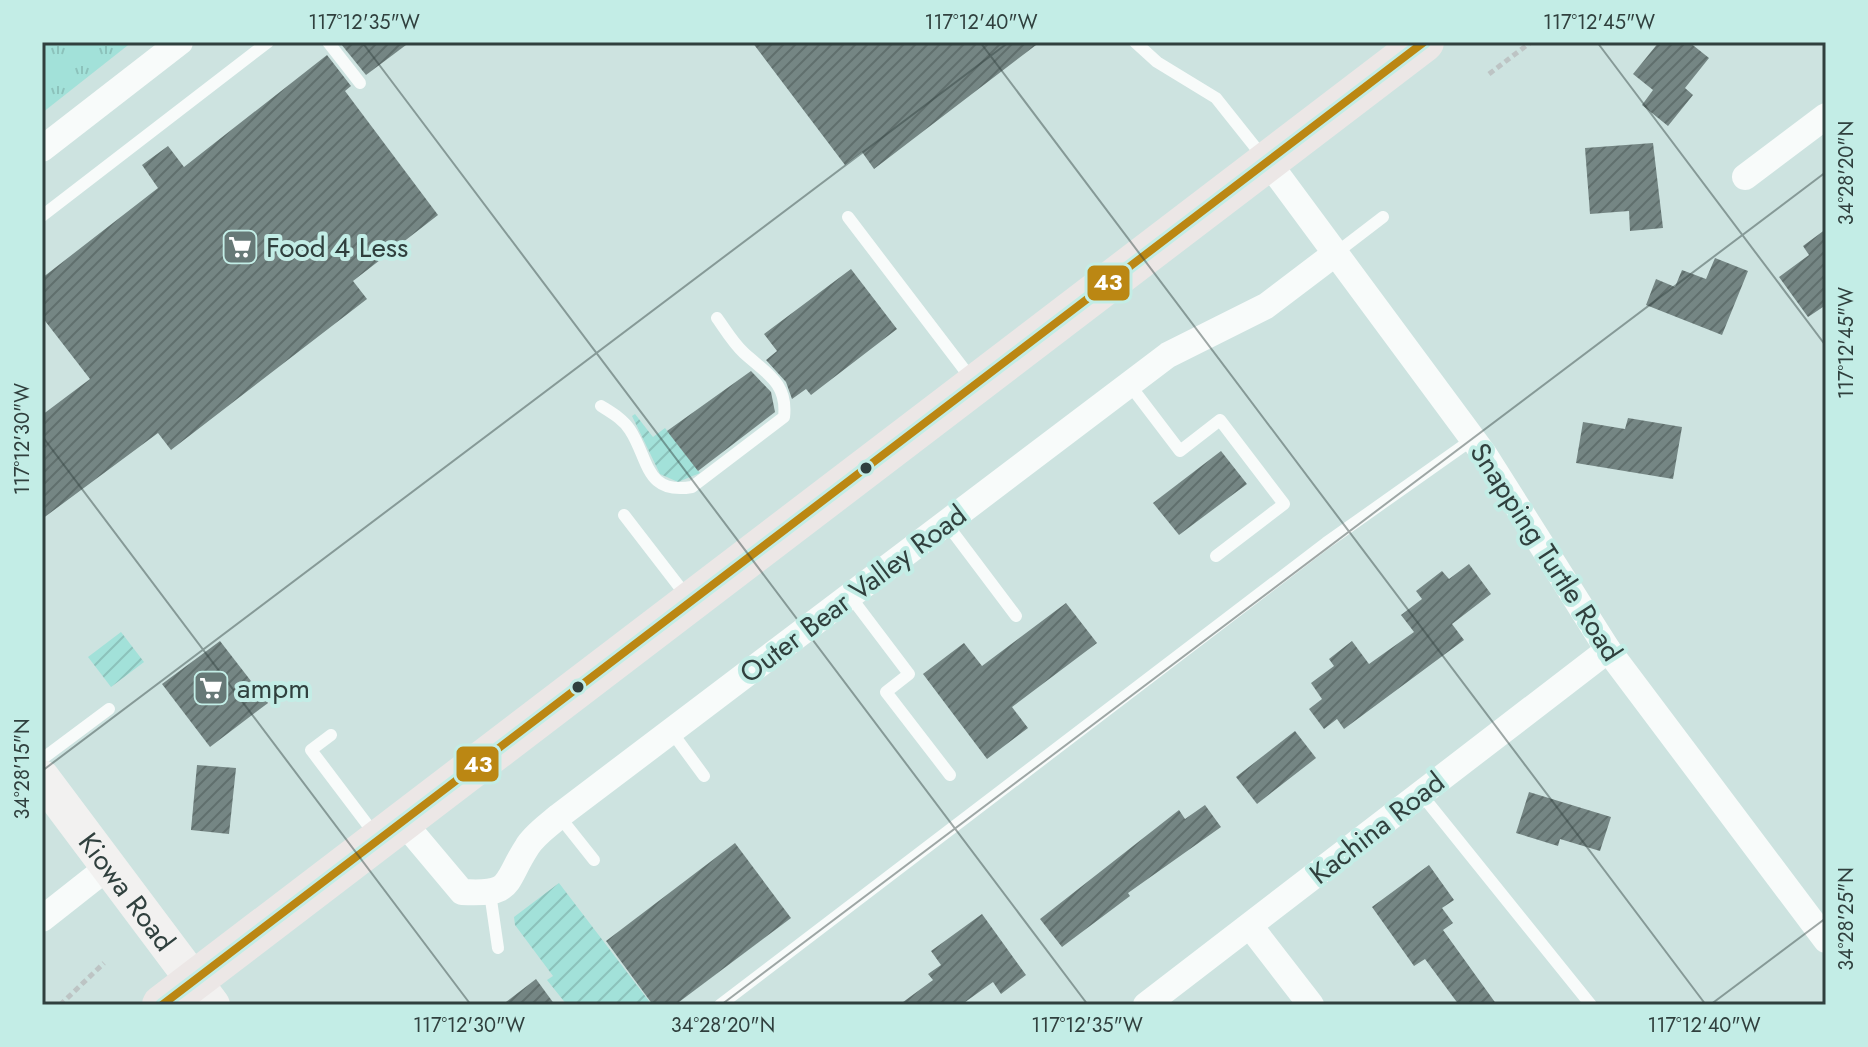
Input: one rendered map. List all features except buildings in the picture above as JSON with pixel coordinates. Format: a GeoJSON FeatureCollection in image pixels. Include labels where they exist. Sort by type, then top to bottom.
{"type":"FeatureCollection","features":[{"type":"Feature","properties":{"kind":"main road"},"geometry":{"type":"LineString","coordinates":[[162,1005],[203,993],[392,832],[1424,42]]}},
{"type":"Feature","properties":{"kind":"street"},"geometry":{"type":"LineString","coordinates":[[42,149],[180,42]]}},
{"type":"Feature","properties":{"kind":"street"},"geometry":{"type":"LineString","coordinates":[[1745,177],[1826,116]]}},
{"type":"Feature","properties":{"kind":"street","name":"Snapping Turtle Road"},"geometry":{"type":"LineString","coordinates":[[1268,162],[1473,439],[1608,650],[1826,940]]}},
{"type":"Feature","properties":{"kind":"street","name":"Outer Bear Valley Road"},"geometry":{"type":"LineString","coordinates":[[490,893],[507,883],[527,846],[559,816],[1129,384],[1168,355],[1266,306],[1336,253]]}},
{"type":"Feature","properties":{"kind":"street","name":"Kachina Road"},"geometry":{"type":"LineString","coordinates":[[1146,1005],[1608,650]]}},
{"type":"Feature","properties":{"kind":"street","name":"Kiowa Road"},"geometry":{"type":"LineString","coordinates":[[42,778],[203,993]]}},
{"type":"Feature","properties":{"kind":"street"},"geometry":{"type":"LineString","coordinates":[[392,832],[462,892],[490,893]]}},
{"type":"Feature","properties":{"kind":"street"},"geometry":{"type":"LineString","coordinates":[[42,919],[108,867]]}},
{"type":"Feature","properties":{"kind":"street"},"geometry":{"type":"LineString","coordinates":[[1250,926],[1311,1005]]}},
{"type":"Feature","properties":{"kind":"lane"},"geometry":{"type":"LineString","coordinates":[[42,216],[268,42]]}},
{"type":"Feature","properties":{"kind":"lane"},"geometry":{"type":"LineString","coordinates":[[328,42],[360,83]]}},
{"type":"Feature","properties":{"kind":"lane"},"geometry":{"type":"LineString","coordinates":[[1135,42],[1157,62],[1216,98],[1268,162]]}},
{"type":"Feature","properties":{"kind":"lane"},"geometry":{"type":"LineString","coordinates":[[848,217],[977,386]]}},
{"type":"Feature","properties":{"kind":"lane"},"geometry":{"type":"LineString","coordinates":[[1336,253],[1383,217]]}},
{"type":"Feature","properties":{"kind":"lane"},"geometry":{"type":"LineString","coordinates":[[601,406],[630,429],[652,476],[677,489],[692,487],[784,417],[785,400],[777,382],[768,370],[742,351],[717,318]]}},
{"type":"Feature","properties":{"kind":"lane"},"geometry":{"type":"LineString","coordinates":[[1129,384],[1180,451],[1220,420],[1284,504],[1216,556]]}},
{"type":"Feature","properties":{"kind":"lane"},"geometry":{"type":"LineString","coordinates":[[720,1005],[1326,543],[1473,439]]}},
{"type":"Feature","properties":{"kind":"lane"},"geometry":{"type":"LineString","coordinates":[[624,515],[692,603]]}},
{"type":"Feature","properties":{"kind":"lane"},"geometry":{"type":"LineString","coordinates":[[946,523],[1016,616]]}},
{"type":"Feature","properties":{"kind":"lane"},"geometry":{"type":"LineString","coordinates":[[850,596],[909,674],[886,692],[950,775]]}},
{"type":"Feature","properties":{"kind":"lane"},"geometry":{"type":"LineString","coordinates":[[42,759],[109,709]]}},
{"type":"Feature","properties":{"kind":"lane"},"geometry":{"type":"LineString","coordinates":[[671,731],[704,776]]}},
{"type":"Feature","properties":{"kind":"lane"},"geometry":{"type":"LineString","coordinates":[[331,735],[311,750],[392,832]]}},
{"type":"Feature","properties":{"kind":"lane"},"geometry":{"type":"LineString","coordinates":[[1421,794],[1591,1005]]}},
{"type":"Feature","properties":{"kind":"lane"},"geometry":{"type":"LineString","coordinates":[[559,816],[594,860]]}},
{"type":"Feature","properties":{"kind":"lane"},"geometry":{"type":"LineString","coordinates":[[490,893],[498,948]]}},
{"type":"Feature","properties":{"kind":"path"},"geometry":{"type":"LineString","coordinates":[[1489,74],[1531,42]]}},
{"type":"Feature","properties":{"kind":"path"},"geometry":{"type":"LineString","coordinates":[[60,1005],[104,963]]}},
{"type":"Feature","properties":{"kind":"green space"},"geometry":{"type":"Polygon","coordinates":[[[42,42],[132,42],[42,113],[42,42]]]}},
{"type":"Feature","properties":{"kind":"green space"},"geometry":{"type":"Polygon","coordinates":[[[635,414],[653,437],[665,428],[700,473],[678,482],[660,474],[632,416],[635,414]]]}},
{"type":"Feature","properties":{"kind":"green space"},"geometry":{"type":"Polygon","coordinates":[[[121,632],[144,662],[111,687],[88,657],[121,632]]]}},
{"type":"Feature","properties":{"kind":"green space"},"geometry":{"type":"Polygon","coordinates":[[[559,883],[652,1005],[567,1005],[547,980],[553,976],[515,925],[514,917],[559,883]]]}},
{"type":"Feature","properties":{"kind":"transit line","name":"43"},"geometry":{"type":"LineString","coordinates":[[162,1005],[1424,42]]}},
{"type":"Feature","properties":{"kind":"place","name":"Food 4 Less"},"geometry":{"type":"Point","coordinates":[240,247]}},
{"type":"Feature","properties":{"kind":"place","name":"ampm"},"geometry":{"type":"Point","coordinates":[211,688]}}]}
